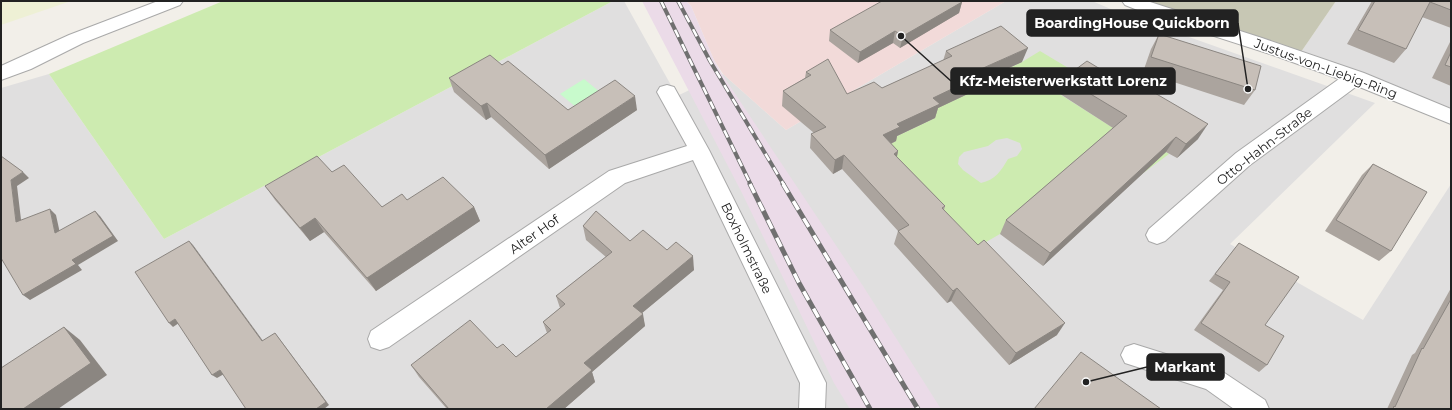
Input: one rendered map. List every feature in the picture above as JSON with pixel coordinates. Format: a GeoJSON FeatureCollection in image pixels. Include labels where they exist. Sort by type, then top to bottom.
{"type":"FeatureCollection","features":[{"type":"Feature","properties":{"kind":"street"},"geometry":{"type":"LineString","coordinates":[[1,73],[24,64],[76,39],[174,1]]}},
{"type":"Feature","properties":{"kind":"street","name":"Justus-von-Liebig-Ring"},"geometry":{"type":"LineString","coordinates":[[1131,1],[1166,14],[1256,42],[1357,78],[1451,117]]}},
{"type":"Feature","properties":{"kind":"street"},"geometry":{"type":"LineString","coordinates":[[1,60],[76,39]]}},
{"type":"Feature","properties":{"kind":"street","name":"Otto-Hahn-Straße"},"geometry":{"type":"LineString","coordinates":[[1157,235],[1243,159],[1346,83],[1357,78]]}},
{"type":"Feature","properties":{"kind":"street","name":"Boxholmstraße"},"geometry":{"type":"LineString","coordinates":[[667,92],[699,150],[813,383],[812,409]]}},
{"type":"Feature","properties":{"kind":"street","name":"Alter Hof"},"geometry":{"type":"LineString","coordinates":[[380,339],[617,177],[699,150]]}},
{"type":"Feature","properties":{"kind":"street"},"geometry":{"type":"LineString","coordinates":[[1134,355],[1214,380],[1256,409]]}},
{"type":"Feature","properties":{"kind":"shaded area"},"geometry":{"type":"Polygon","coordinates":[[[1,1],[71,1],[1,25],[1,1]]]}},
{"type":"Feature","properties":{"kind":"shaded area"},"geometry":{"type":"Polygon","coordinates":[[[613,1],[624,1],[677,96],[723,74],[786,130],[1006,1],[1092,1],[1113,10],[1375,103],[1230,244],[1363,320],[1451,184],[1451,409],[1,409],[1,88],[49,74],[164,239],[613,1]]]}},
{"type":"Feature","properties":{"kind":"shaded area"},"geometry":{"type":"Polygon","coordinates":[[[642,1],[686,1],[691,6],[714,60],[722,74],[863,286],[941,409],[850,409],[834,383],[742,193],[642,1]]]}},
{"type":"Feature","properties":{"kind":"shaded area"},"geometry":{"type":"Polygon","coordinates":[[[686,1],[1006,1],[786,130],[723,74],[714,60],[691,6],[686,1]]]}},
{"type":"Feature","properties":{"kind":"shaded area"},"geometry":{"type":"Polygon","coordinates":[[[1147,1],[1336,1],[1301,52],[1147,1]]]}},
{"type":"Feature","properties":{"kind":"shaded area"},"geometry":{"type":"Polygon","coordinates":[[[1336,1],[1451,1],[1451,108],[1301,52],[1336,1]]]}},
{"type":"Feature","properties":{"kind":"green space"},"geometry":{"type":"Polygon","coordinates":[[[223,1],[613,1],[164,239],[49,74],[223,1]]]}},
{"type":"Feature","properties":{"kind":"green space"},"geometry":{"type":"Polygon","coordinates":[[[1040,51],[1080,75],[1058,93],[1110,126],[1117,121],[1169,154],[1142,174],[1000,234],[967,253],[879,149],[896,141],[893,138],[935,118],[929,112],[967,88],[1022,62],[1040,51]],[[1007,138],[996,140],[988,146],[964,152],[959,157],[958,164],[963,170],[981,183],[986,182],[997,174],[1008,159],[1017,156],[1022,149],[1020,143],[1007,138]]]}},
{"type":"Feature","properties":{"kind":"green space"},"geometry":{"type":"Polygon","coordinates":[[[584,79],[606,97],[582,112],[560,94],[584,79]]]}},
{"type":"Feature","properties":{"kind":"building"},"geometry":{"type":"Polygon","coordinates":[[[882,1],[962,2],[903,36],[895,31],[860,52],[830,30],[882,1]]]}},
{"type":"Feature","properties":{"kind":"building"},"geometry":{"type":"Polygon","coordinates":[[[1375,1],[1451,1],[1451,10],[1430,2],[1406,49],[1358,30],[1375,1]]]}},
{"type":"Feature","properties":{"kind":"building"},"geometry":{"type":"Polygon","coordinates":[[[1001,26],[1028,48],[972,73],[977,77],[933,98],[940,104],[897,124],[900,127],[883,135],[898,151],[894,154],[945,206],[942,208],[978,245],[984,240],[1065,323],[1016,353],[957,288],[953,291],[898,231],[909,225],[844,155],[835,160],[811,134],[826,127],[783,91],[811,75],[806,72],[828,59],[847,94],[874,82],[882,88],[952,56],[946,51],[1001,26]]]}},
{"type":"Feature","properties":{"kind":"building"},"geometry":{"type":"Polygon","coordinates":[[[1159,34],[1261,66],[1255,90],[1151,57],[1159,34]]]}},
{"type":"Feature","properties":{"kind":"building"},"geometry":{"type":"Polygon","coordinates":[[[1451,52],[1451,67],[1445,65],[1451,52]]]}},
{"type":"Feature","properties":{"kind":"building"},"geometry":{"type":"Polygon","coordinates":[[[490,55],[502,65],[508,61],[568,110],[615,80],[635,96],[545,155],[487,103],[481,106],[449,78],[490,55]]]}},
{"type":"Feature","properties":{"kind":"building"},"geometry":{"type":"Polygon","coordinates":[[[1087,61],[1138,92],[1141,85],[1208,124],[1186,144],[1176,137],[1050,253],[1006,220],[1127,116],[1064,78],[1087,61]]]}},
{"type":"Feature","properties":{"kind":"building"},"geometry":{"type":"Polygon","coordinates":[[[1,156],[23,172],[11,180],[16,222],[50,209],[55,233],[95,211],[113,236],[72,260],[76,264],[23,295],[1,258],[1,156]]]}},
{"type":"Feature","properties":{"kind":"building"},"geometry":{"type":"Polygon","coordinates":[[[317,156],[332,172],[344,165],[382,207],[402,194],[407,200],[443,177],[474,207],[367,278],[315,218],[300,228],[265,186],[317,156]]]}},
{"type":"Feature","properties":{"kind":"building"},"geometry":{"type":"Polygon","coordinates":[[[1373,164],[1427,192],[1391,251],[1336,220],[1373,164]]]}},
{"type":"Feature","properties":{"kind":"building"},"geometry":{"type":"Polygon","coordinates":[[[596,211],[630,241],[643,230],[667,250],[676,242],[693,256],[633,306],[643,314],[584,363],[592,370],[546,409],[449,409],[411,365],[470,320],[497,348],[503,344],[516,357],[551,330],[543,322],[565,304],[556,296],[612,252],[583,226],[596,211]]]}},
{"type":"Feature","properties":{"kind":"building"},"geometry":{"type":"Polygon","coordinates":[[[189,241],[262,341],[275,333],[326,402],[316,409],[246,409],[220,370],[212,375],[175,319],[169,323],[135,272],[189,241]]]}},
{"type":"Feature","properties":{"kind":"building"},"geometry":{"type":"Polygon","coordinates":[[[1239,243],[1299,277],[1265,325],[1284,336],[1267,365],[1201,323],[1230,282],[1215,274],[1239,243]]]}},
{"type":"Feature","properties":{"kind":"building"},"geometry":{"type":"Polygon","coordinates":[[[1451,299],[1451,409],[1393,409],[1422,348],[1423,349],[1451,299]]]}},
{"type":"Feature","properties":{"kind":"building"},"geometry":{"type":"Polygon","coordinates":[[[64,327],[91,363],[23,409],[1,409],[1,368],[64,327]]]}},
{"type":"Feature","properties":{"kind":"building"},"geometry":{"type":"Polygon","coordinates":[[[1081,352],[1161,409],[1034,409],[1081,352]]]}},
{"type":"Feature","properties":{"kind":"railway"},"geometry":{"type":"LineString","coordinates":[[661,1],[751,185]]}},
{"type":"Feature","properties":{"kind":"railway"},"geometry":{"type":"LineString","coordinates":[[678,1],[710,61],[784,185]]}},
{"type":"Feature","properties":{"kind":"railway"},"geometry":{"type":"LineString","coordinates":[[750,184],[799,283],[870,409]]}},
{"type":"Feature","properties":{"kind":"railway"},"geometry":{"type":"LineString","coordinates":[[783,184],[918,409]]}},
{"type":"Feature","properties":{"kind":"place","name":"Kfz-Meisterwerkstatt Lorenz"},"geometry":{"type":"Point","coordinates":[901,36]}},
{"type":"Feature","properties":{"kind":"place","name":"BoardingHouse Quickborn"},"geometry":{"type":"Point","coordinates":[1248,89]}},
{"type":"Feature","properties":{"kind":"place","name":"Markant"},"geometry":{"type":"Point","coordinates":[1086,382]}}]}
